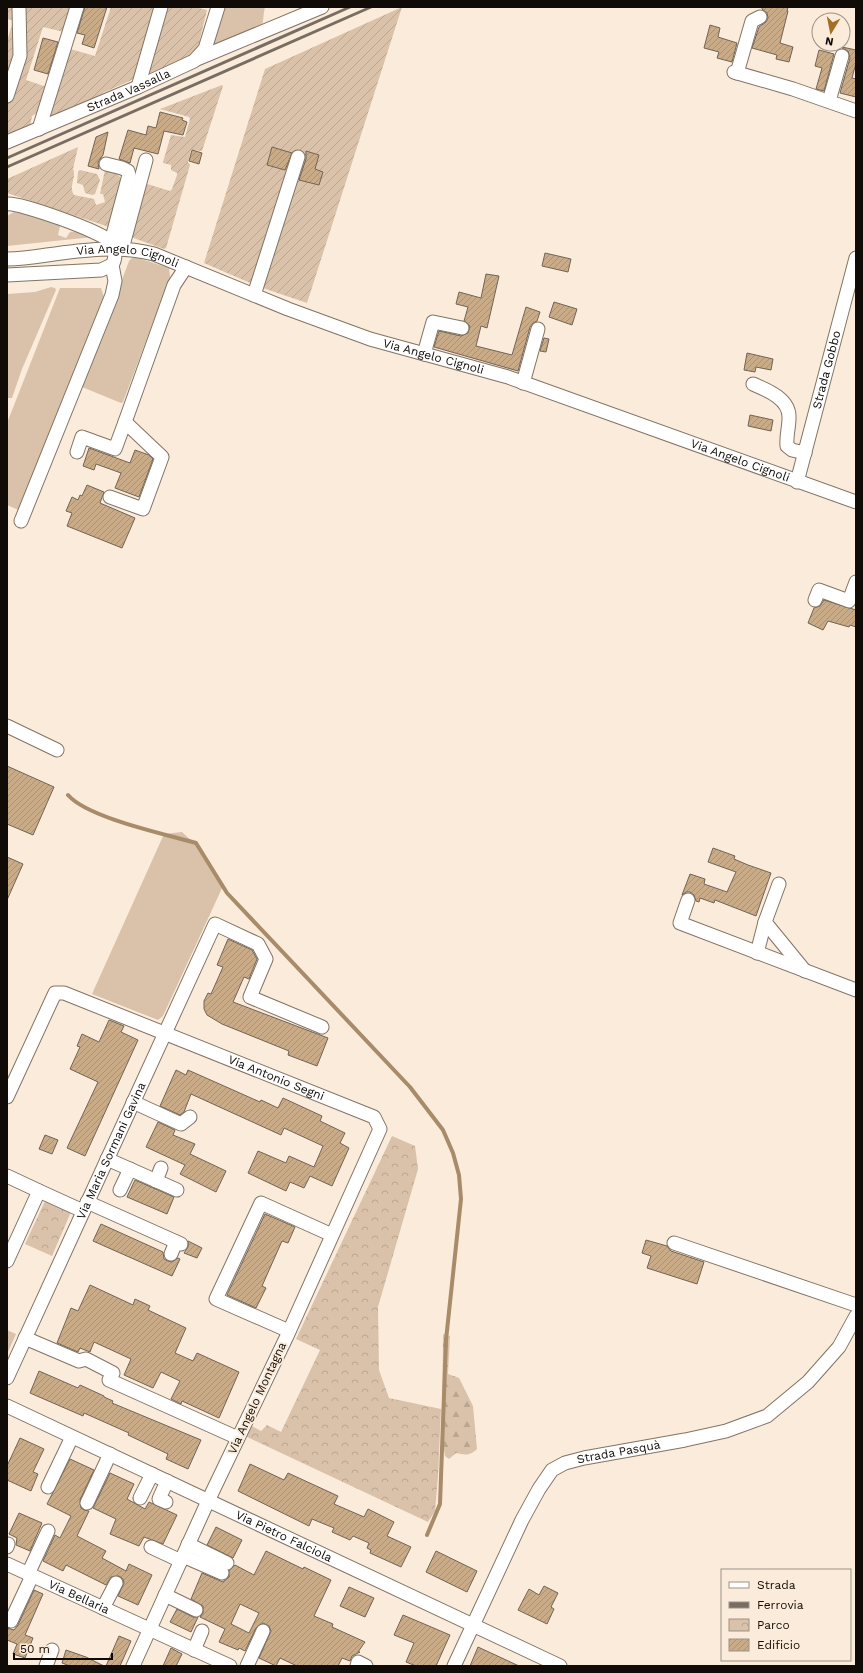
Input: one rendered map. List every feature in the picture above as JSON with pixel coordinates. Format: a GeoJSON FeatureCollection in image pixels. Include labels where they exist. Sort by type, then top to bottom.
{"type":"FeatureCollection","features":[{"type":"Feature","properties":{"kind":"street"},"geometry":{"type":"LineString","coordinates":[[7,96],[20,56],[19,7]]}},
{"type":"Feature","properties":{"kind":"street"},"geometry":{"type":"LineString","coordinates":[[39,129],[76,7]]}},
{"type":"Feature","properties":{"kind":"street"},"geometry":{"type":"LineString","coordinates":[[138,87],[161,7]]}},
{"type":"Feature","properties":{"kind":"street"},"geometry":{"type":"LineString","coordinates":[[194,61],[322,7]]}},
{"type":"Feature","properties":{"kind":"street","name":"Strada Vassalla"},"geometry":{"type":"LineString","coordinates":[[7,142],[138,87],[194,61],[205,49],[215,8]]}},
{"type":"Feature","properties":{"kind":"street"},"geometry":{"type":"LineString","coordinates":[[760,17],[752,22],[735,73],[856,111]]}},
{"type":"Feature","properties":{"kind":"street"},"geometry":{"type":"LineString","coordinates":[[829,102],[842,56]]}},
{"type":"Feature","properties":{"kind":"street"},"geometry":{"type":"LineString","coordinates":[[254,295],[298,157]]}},
{"type":"Feature","properties":{"kind":"street"},"geometry":{"type":"LineString","coordinates":[[116,247],[146,160]]}},
{"type":"Feature","properties":{"kind":"street"},"geometry":{"type":"LineString","coordinates":[[21,521],[112,295],[115,281],[112,265],[114,262],[129,175],[128,171],[122,168],[106,164]]}},
{"type":"Feature","properties":{"kind":"street"},"geometry":{"type":"LineString","coordinates":[[7,204],[23,205],[74,224],[107,238],[116,247]]}},
{"type":"Feature","properties":{"kind":"street","name":"Via Angelo Cignoli"},"geometry":{"type":"LineString","coordinates":[[7,260],[116,247],[154,254],[288,309],[370,339],[523,383],[856,502]]}},
{"type":"Feature","properties":{"kind":"street","name":"Strada Gobbo"},"geometry":{"type":"LineString","coordinates":[[797,482],[851,302],[856,258]]}},
{"type":"Feature","properties":{"kind":"street"},"geometry":{"type":"LineString","coordinates":[[7,274],[101,270],[112,265]]}},
{"type":"Feature","properties":{"kind":"street"},"geometry":{"type":"LineString","coordinates":[[77,452],[82,438],[115,449],[174,285],[186,267]]}},
{"type":"Feature","properties":{"kind":"street"},"geometry":{"type":"LineString","coordinates":[[424,354],[433,322],[462,328]]}},
{"type":"Feature","properties":{"kind":"street"},"geometry":{"type":"LineString","coordinates":[[523,383],[538,329]]}},
{"type":"Feature","properties":{"kind":"street"},"geometry":{"type":"LineString","coordinates":[[753,384],[778,396],[784,403],[789,410],[786,438],[787,446],[792,450],[805,453]]}},
{"type":"Feature","properties":{"kind":"street"},"geometry":{"type":"LineString","coordinates":[[110,497],[143,509],[162,457],[125,422]]}},
{"type":"Feature","properties":{"kind":"street"},"geometry":{"type":"LineString","coordinates":[[815,600],[820,590],[849,601],[856,582]]}},
{"type":"Feature","properties":{"kind":"street"},"geometry":{"type":"LineString","coordinates":[[7,726],[57,750]]}},
{"type":"Feature","properties":{"kind":"street"},"geometry":{"type":"LineString","coordinates":[[757,953],[765,922],[779,884]]}},
{"type":"Feature","properties":{"kind":"street"},"geometry":{"type":"LineString","coordinates":[[688,900],[680,923],[856,990]]}},
{"type":"Feature","properties":{"kind":"street"},"geometry":{"type":"LineString","coordinates":[[765,922],[806,972]]}},
{"type":"Feature","properties":{"kind":"street","name":"Via Maria Sormani Gavina"},"geometry":{"type":"LineString","coordinates":[[7,1378],[215,924],[258,944],[266,959],[250,997],[322,1027]]}},
{"type":"Feature","properties":{"kind":"street"},"geometry":{"type":"LineString","coordinates":[[7,1097],[55,993],[64,993],[165,1032]]}},
{"type":"Feature","properties":{"kind":"street","name":"Via Antonio Segni"},"geometry":{"type":"LineString","coordinates":[[165,1032],[374,1117],[380,1129]]}},
{"type":"Feature","properties":{"kind":"street"},"geometry":{"type":"LineString","coordinates":[[133,1102],[181,1124],[190,1117]]}},
{"type":"Feature","properties":{"kind":"street","name":"Via Angelo Montagna"},"geometry":{"type":"LineString","coordinates":[[133,1666],[208,1501],[289,1331],[380,1129]]}},
{"type":"Feature","properties":{"kind":"street"},"geometry":{"type":"LineString","coordinates":[[107,1159],[177,1190]]}},
{"type":"Feature","properties":{"kind":"street"},"geometry":{"type":"LineString","coordinates":[[156,1181],[161,1168]]}},
{"type":"Feature","properties":{"kind":"street"},"geometry":{"type":"LineString","coordinates":[[120,1190],[130,1169]]}},
{"type":"Feature","properties":{"kind":"street"},"geometry":{"type":"LineString","coordinates":[[7,1176],[39,1191],[85,1207],[176,1247]]}},
{"type":"Feature","properties":{"kind":"street"},"geometry":{"type":"LineString","coordinates":[[7,1262],[39,1191]]}},
{"type":"Feature","properties":{"kind":"street"},"geometry":{"type":"LineString","coordinates":[[289,1331],[216,1299],[261,1203],[332,1235]]}},
{"type":"Feature","properties":{"kind":"street"},"geometry":{"type":"LineString","coordinates":[[674,1243],[856,1305]]}},
{"type":"Feature","properties":{"kind":"street","name":"Strada Pasquà"},"geometry":{"type":"LineString","coordinates":[[454,1666],[522,1520],[539,1489],[552,1470],[565,1463],[584,1458],[726,1431],[767,1416],[813,1376],[839,1347],[856,1316]]}},
{"type":"Feature","properties":{"kind":"street"},"geometry":{"type":"LineString","coordinates":[[25,1338],[79,1361],[86,1360],[113,1373],[109,1380],[238,1438]]}},
{"type":"Feature","properties":{"kind":"street","name":"Via Pietro Falciola"},"geometry":{"type":"LineString","coordinates":[[7,1406],[560,1666]]}},
{"type":"Feature","properties":{"kind":"street"},"geometry":{"type":"LineString","coordinates":[[48,1487],[72,1437]]}},
{"type":"Feature","properties":{"kind":"street"},"geometry":{"type":"LineString","coordinates":[[87,1503],[110,1454]]}},
{"type":"Feature","properties":{"kind":"street"},"geometry":{"type":"LineString","coordinates":[[140,1498],[152,1474]]}},
{"type":"Feature","properties":{"kind":"street"},"geometry":{"type":"LineString","coordinates":[[166,1502],[159,1499],[167,1481]]}},
{"type":"Feature","properties":{"kind":"street"},"geometry":{"type":"LineString","coordinates":[[7,1619],[11,1621],[48,1531]]}},
{"type":"Feature","properties":{"kind":"street"},"geometry":{"type":"LineString","coordinates":[[151,1547],[184,1554],[225,1568]]}},
{"type":"Feature","properties":{"kind":"street","name":"Via Bellaria"},"geometry":{"type":"LineString","coordinates":[[7,1564],[230,1666]]}},
{"type":"Feature","properties":{"kind":"street"},"geometry":{"type":"LineString","coordinates":[[103,1608],[116,1583]]}},
{"type":"Feature","properties":{"kind":"street"},"geometry":{"type":"LineString","coordinates":[[165,1595],[196,1610]]}},
{"type":"Feature","properties":{"kind":"street"},"geometry":{"type":"LineString","coordinates":[[194,1650],[202,1631]]}},
{"type":"Feature","properties":{"kind":"street"},"geometry":{"type":"LineString","coordinates":[[247,1666],[263,1631]]}},
{"type":"Feature","properties":{"kind":"street"},"geometry":{"type":"LineString","coordinates":[[46,1666],[52,1650]]}},
{"type":"Feature","properties":{"kind":"street"},"geometry":{"type":"LineString","coordinates":[[357,1666],[358,1662],[366,1666]]}},
{"type":"Feature","properties":{"kind":"green space"},"geometry":{"type":"Polygon","coordinates":[[[7,7],[14,7],[16,46],[7,85],[7,41],[13,22],[12,20],[7,19],[7,7]]]}},
{"type":"Feature","properties":{"kind":"green space"},"geometry":{"type":"Polygon","coordinates":[[[23,7],[71,7],[64,32],[43,27],[26,80],[47,87],[40,111],[32,116],[30,127],[7,138],[7,105],[21,61],[23,7]]]}},
{"type":"Feature","properties":{"kind":"green space"},"geometry":{"type":"Polygon","coordinates":[[[111,7],[156,7],[134,79],[103,93],[101,97],[50,119],[49,117],[70,49],[95,56],[111,7]]]}},
{"type":"Feature","properties":{"kind":"green space"},"geometry":{"type":"Polygon","coordinates":[[[169,7],[195,7],[207,10],[198,47],[191,55],[150,73],[149,71],[152,65],[164,12],[169,7]]]}},
{"type":"Feature","properties":{"kind":"green space"},"geometry":{"type":"Polygon","coordinates":[[[223,7],[265,7],[261,28],[212,48],[223,7]]]}},
{"type":"Feature","properties":{"kind":"green space"},"geometry":{"type":"Polygon","coordinates":[[[402,7],[307,303],[257,286],[204,263],[265,69],[402,7]]]}},
{"type":"Feature","properties":{"kind":"green space"},"geometry":{"type":"Polygon","coordinates":[[[222,85],[223,86],[202,151],[191,150],[188,162],[190,165],[166,248],[164,249],[128,236],[144,183],[170,191],[177,175],[177,173],[171,170],[171,165],[163,162],[171,135],[185,137],[190,119],[189,117],[160,109],[222,85]]]}},
{"type":"Feature","properties":{"kind":"green space"},"geometry":{"type":"Polygon","coordinates":[[[78,147],[73,169],[74,175],[72,192],[74,195],[94,199],[96,205],[105,202],[103,194],[100,194],[105,170],[108,168],[114,169],[123,181],[109,227],[7,193],[7,179],[78,147]]]}},
{"type":"Feature","properties":{"kind":"green space"},"geometry":{"type":"Polygon","coordinates":[[[80,170],[97,174],[100,180],[95,194],[92,195],[85,193],[83,185],[77,183],[78,172],[80,170]]]}},
{"type":"Feature","properties":{"kind":"green space"},"geometry":{"type":"Polygon","coordinates":[[[14,212],[32,215],[58,224],[60,226],[58,235],[66,238],[70,232],[82,233],[93,237],[7,246],[7,216],[14,212]]]}},
{"type":"Feature","properties":{"kind":"green space"},"geometry":{"type":"Polygon","coordinates":[[[132,258],[138,258],[169,268],[170,277],[123,402],[121,403],[82,387],[129,261],[132,258]]]}},
{"type":"Feature","properties":{"kind":"green space"},"geometry":{"type":"Polygon","coordinates":[[[51,287],[55,288],[56,290],[22,369],[12,398],[7,398],[7,294],[35,292],[51,287]]]}},
{"type":"Feature","properties":{"kind":"green space"},"geometry":{"type":"Polygon","coordinates":[[[60,288],[101,288],[104,297],[21,511],[7,505],[7,423],[60,288]]]}},
{"type":"Feature","properties":{"kind":"green space"},"geometry":{"type":"Polygon","coordinates":[[[182,832],[196,845],[223,886],[163,1016],[158,1020],[92,994],[164,834],[182,832]]]}},
{"type":"Feature","properties":{"kind":"green space"},"geometry":{"type":"Polygon","coordinates":[[[392,1136],[415,1146],[418,1169],[378,1307],[379,1370],[389,1398],[441,1409],[435,1511],[428,1522],[245,1436],[250,1425],[261,1431],[267,1425],[281,1432],[320,1350],[296,1339],[392,1136]]]}},
{"type":"Feature","properties":{"kind":"green space"},"geometry":{"type":"Polygon","coordinates":[[[45,1201],[71,1212],[52,1256],[25,1244],[45,1201]]]}},
{"type":"Feature","properties":{"kind":"green space"},"geometry":{"type":"Polygon","coordinates":[[[7,1330],[16,1334],[7,1354],[7,1330]]]}},
{"type":"Feature","properties":{"kind":"green space"},"geometry":{"type":"Polygon","coordinates":[[[443,1334],[450,1336],[448,1374],[459,1378],[473,1406],[477,1449],[472,1453],[467,1454],[456,1453],[449,1459],[445,1456],[442,1438],[443,1334]]]}},
{"type":"Feature","properties":{"kind":"building"},"geometry":{"type":"Polygon","coordinates":[[[85,7],[107,7],[94,48],[82,44],[85,35],[77,33],[85,7]]]}},
{"type":"Feature","properties":{"kind":"building"},"geometry":{"type":"Polygon","coordinates":[[[762,7],[788,7],[780,43],[793,47],[789,62],[776,59],[777,55],[752,48],[759,27],[766,22],[768,18],[767,13],[762,9],[762,7]]]}},
{"type":"Feature","properties":{"kind":"building"},"geometry":{"type":"Polygon","coordinates":[[[710,25],[720,28],[718,37],[737,43],[732,62],[717,58],[719,52],[704,48],[710,25]]]}},
{"type":"Feature","properties":{"kind":"building"},"geometry":{"type":"Polygon","coordinates":[[[43,38],[58,42],[48,74],[34,70],[43,38]]]}},
{"type":"Feature","properties":{"kind":"building"},"geometry":{"type":"Polygon","coordinates":[[[851,49],[856,50],[856,63],[852,78],[856,79],[856,97],[840,93],[850,58],[848,52],[851,52],[851,49]]]}},
{"type":"Feature","properties":{"kind":"building"},"geometry":{"type":"Polygon","coordinates":[[[818,52],[834,54],[824,91],[816,89],[822,68],[815,66],[818,52]]]}},
{"type":"Feature","properties":{"kind":"building"},"geometry":{"type":"Polygon","coordinates":[[[160,112],[183,118],[182,120],[187,122],[183,135],[164,131],[158,154],[134,148],[130,163],[119,159],[128,130],[146,135],[148,126],[156,128],[160,112]]]}},
{"type":"Feature","properties":{"kind":"building"},"geometry":{"type":"Polygon","coordinates":[[[108,132],[103,155],[98,162],[99,169],[88,166],[96,137],[108,132]]]}},
{"type":"Feature","properties":{"kind":"building"},"geometry":{"type":"Polygon","coordinates":[[[272,147],[292,153],[285,170],[267,165],[272,147]]]}},
{"type":"Feature","properties":{"kind":"building"},"geometry":{"type":"Polygon","coordinates":[[[192,150],[202,153],[199,164],[189,161],[192,150]]]}},
{"type":"Feature","properties":{"kind":"building"},"geometry":{"type":"Polygon","coordinates":[[[306,151],[319,155],[315,169],[323,172],[319,185],[299,180],[306,159],[306,151]]]}},
{"type":"Feature","properties":{"kind":"building"},"geometry":{"type":"Polygon","coordinates":[[[545,253],[571,259],[568,272],[542,266],[545,253]]]}},
{"type":"Feature","properties":{"kind":"building"},"geometry":{"type":"Polygon","coordinates":[[[486,274],[499,276],[487,328],[481,326],[476,346],[512,355],[526,307],[540,312],[537,321],[530,327],[518,371],[434,347],[439,331],[461,336],[468,333],[470,326],[464,321],[468,307],[456,304],[459,292],[481,298],[486,274]]]}},
{"type":"Feature","properties":{"kind":"building"},"geometry":{"type":"Polygon","coordinates":[[[554,302],[577,309],[572,325],[549,317],[554,302]]]}},
{"type":"Feature","properties":{"kind":"building"},"geometry":{"type":"Polygon","coordinates":[[[544,338],[549,339],[546,352],[540,351],[544,338]]]}},
{"type":"Feature","properties":{"kind":"building"},"geometry":{"type":"Polygon","coordinates":[[[747,353],[773,359],[771,370],[756,367],[755,372],[744,370],[747,353]]]}},
{"type":"Feature","properties":{"kind":"building"},"geometry":{"type":"Polygon","coordinates":[[[750,415],[773,420],[771,431],[748,426],[750,415]]]}},
{"type":"Feature","properties":{"kind":"building"},"geometry":{"type":"Polygon","coordinates":[[[89,448],[130,463],[135,450],[149,455],[153,459],[139,497],[115,488],[121,473],[96,464],[94,470],[83,466],[89,448]]]}},
{"type":"Feature","properties":{"kind":"building"},"geometry":{"type":"Polygon","coordinates":[[[87,485],[104,492],[100,503],[135,518],[122,548],[67,526],[72,513],[66,511],[72,497],[78,500],[80,495],[82,496],[87,485]]]}},
{"type":"Feature","properties":{"kind":"building"},"geometry":{"type":"Polygon","coordinates":[[[824,600],[856,610],[856,627],[850,625],[849,627],[828,621],[823,630],[808,623],[814,608],[820,606],[824,600]]]}},
{"type":"Feature","properties":{"kind":"building"},"geometry":{"type":"Polygon","coordinates":[[[7,766],[54,787],[33,835],[7,824],[7,766]]]}},
{"type":"Feature","properties":{"kind":"building"},"geometry":{"type":"Polygon","coordinates":[[[713,848],[735,856],[734,859],[771,873],[756,916],[715,900],[714,903],[700,898],[699,902],[696,901],[694,895],[690,892],[686,892],[682,895],[690,874],[705,879],[704,884],[727,892],[736,872],[708,862],[713,848]]]}},
{"type":"Feature","properties":{"kind":"building"},"geometry":{"type":"Polygon","coordinates":[[[7,857],[23,864],[7,900],[7,857]]]}},
{"type":"Feature","properties":{"kind":"building"},"geometry":{"type":"Polygon","coordinates":[[[228,939],[252,950],[257,959],[249,979],[244,977],[233,1002],[328,1038],[317,1066],[288,1055],[289,1051],[222,1024],[207,1015],[204,1009],[204,1001],[208,993],[211,994],[223,967],[217,965],[228,939]]]}},
{"type":"Feature","properties":{"kind":"building"},"geometry":{"type":"Polygon","coordinates":[[[109,1020],[124,1026],[121,1032],[138,1040],[85,1156],[67,1148],[98,1082],[70,1069],[80,1047],[77,1046],[82,1034],[99,1042],[109,1020]]]}},
{"type":"Feature","properties":{"kind":"building"},"geometry":{"type":"Polygon","coordinates":[[[176,1070],[186,1075],[188,1070],[260,1102],[261,1100],[278,1108],[283,1098],[322,1116],[320,1121],[345,1133],[340,1143],[349,1148],[332,1186],[310,1176],[304,1188],[290,1182],[286,1191],[248,1173],[258,1151],[286,1163],[289,1156],[314,1167],[323,1146],[284,1128],[281,1135],[191,1094],[184,1112],[180,1115],[160,1106],[176,1070]]]}},
{"type":"Feature","properties":{"kind":"building"},"geometry":{"type":"Polygon","coordinates":[[[158,1122],[175,1130],[173,1135],[195,1144],[190,1154],[226,1171],[216,1192],[180,1174],[185,1165],[146,1147],[158,1122]]]}},
{"type":"Feature","properties":{"kind":"building"},"geometry":{"type":"Polygon","coordinates":[[[45,1135],[58,1140],[52,1154],[39,1149],[45,1135]]]}},
{"type":"Feature","properties":{"kind":"building"},"geometry":{"type":"Polygon","coordinates":[[[135,1180],[174,1197],[167,1214],[127,1197],[135,1180]]]}},
{"type":"Feature","properties":{"kind":"building"},"geometry":{"type":"Polygon","coordinates":[[[265,1214],[295,1227],[288,1243],[282,1241],[262,1286],[266,1288],[256,1308],[227,1295],[265,1214]]]}},
{"type":"Feature","properties":{"kind":"building"},"geometry":{"type":"Polygon","coordinates":[[[101,1224],[163,1252],[164,1259],[168,1261],[172,1262],[178,1258],[180,1259],[172,1276],[93,1241],[101,1224]]]}},
{"type":"Feature","properties":{"kind":"building"},"geometry":{"type":"Polygon","coordinates":[[[646,1240],[667,1246],[671,1251],[704,1262],[697,1284],[647,1268],[651,1256],[642,1253],[646,1240]]]}},
{"type":"Feature","properties":{"kind":"building"},"geometry":{"type":"Polygon","coordinates":[[[188,1241],[202,1248],[197,1258],[184,1253],[188,1247],[188,1241]]]}},
{"type":"Feature","properties":{"kind":"building"},"geometry":{"type":"Polygon","coordinates":[[[90,1285],[133,1305],[135,1299],[150,1306],[148,1310],[186,1328],[175,1353],[193,1361],[197,1353],[239,1372],[219,1418],[182,1401],[181,1404],[171,1399],[180,1381],[161,1372],[153,1388],[124,1375],[131,1359],[94,1342],[90,1352],[80,1348],[78,1352],[57,1343],[71,1308],[78,1311],[90,1285]]]}},
{"type":"Feature","properties":{"kind":"building"},"geometry":{"type":"Polygon","coordinates":[[[39,1371],[78,1388],[80,1385],[113,1401],[112,1403],[201,1440],[188,1469],[166,1459],[168,1454],[128,1435],[129,1433],[84,1413],[83,1416],[30,1393],[39,1371]]]}},
{"type":"Feature","properties":{"kind":"building"},"geometry":{"type":"Polygon","coordinates":[[[20,1438],[44,1449],[33,1472],[38,1474],[31,1491],[7,1480],[7,1466],[20,1438]]]}},
{"type":"Feature","properties":{"kind":"building"},"geometry":{"type":"Polygon","coordinates":[[[70,1459],[94,1470],[80,1500],[81,1508],[89,1511],[77,1536],[106,1551],[102,1558],[126,1571],[129,1564],[152,1575],[138,1605],[118,1596],[124,1583],[123,1579],[119,1576],[111,1577],[106,1585],[66,1565],[63,1571],[43,1561],[55,1535],[60,1538],[71,1516],[47,1504],[70,1459]]]}},
{"type":"Feature","properties":{"kind":"building"},"geometry":{"type":"Polygon","coordinates":[[[250,1464],[284,1480],[288,1473],[338,1496],[334,1504],[364,1517],[368,1509],[394,1522],[387,1536],[411,1547],[401,1567],[370,1553],[371,1550],[367,1548],[369,1543],[353,1536],[350,1540],[332,1532],[334,1528],[312,1519],[309,1526],[238,1491],[250,1464]]]}},
{"type":"Feature","properties":{"kind":"building"},"geometry":{"type":"Polygon","coordinates":[[[110,1473],[134,1484],[127,1499],[145,1509],[149,1502],[177,1515],[163,1544],[144,1537],[139,1546],[110,1534],[116,1519],[93,1508],[110,1473]]]}},
{"type":"Feature","properties":{"kind":"building"},"geometry":{"type":"Polygon","coordinates":[[[19,1513],[42,1523],[30,1551],[16,1545],[17,1538],[9,1534],[19,1513]]]}},
{"type":"Feature","properties":{"kind":"building"},"geometry":{"type":"Polygon","coordinates":[[[216,1527],[242,1540],[233,1558],[207,1545],[216,1527]]]}},
{"type":"Feature","properties":{"kind":"building"},"geometry":{"type":"Polygon","coordinates":[[[266,1551],[303,1569],[304,1567],[331,1580],[314,1616],[333,1624],[332,1627],[365,1642],[358,1652],[360,1652],[352,1656],[350,1661],[342,1658],[338,1666],[297,1666],[280,1658],[276,1666],[259,1658],[271,1631],[269,1626],[263,1623],[256,1628],[245,1651],[239,1648],[238,1650],[219,1642],[225,1629],[200,1617],[203,1613],[203,1606],[191,1599],[202,1573],[223,1582],[229,1577],[229,1570],[235,1565],[254,1575],[266,1551]],[[240,1604],[231,1624],[249,1633],[259,1613],[240,1604]]]}},
{"type":"Feature","properties":{"kind":"building"},"geometry":{"type":"Polygon","coordinates":[[[436,1551],[477,1571],[467,1592],[426,1572],[436,1551]]]}},
{"type":"Feature","properties":{"kind":"building"},"geometry":{"type":"Polygon","coordinates":[[[544,1586],[558,1593],[551,1607],[554,1609],[547,1624],[518,1610],[529,1589],[539,1595],[544,1586]]]}},
{"type":"Feature","properties":{"kind":"building"},"geometry":{"type":"Polygon","coordinates":[[[349,1587],[374,1598],[365,1617],[340,1606],[349,1587]]]}},
{"type":"Feature","properties":{"kind":"building"},"geometry":{"type":"Polygon","coordinates":[[[34,1590],[43,1594],[25,1635],[33,1638],[25,1658],[13,1654],[17,1644],[7,1640],[7,1628],[14,1630],[18,1625],[34,1590]]]}},
{"type":"Feature","properties":{"kind":"building"},"geometry":{"type":"Polygon","coordinates":[[[177,1609],[193,1617],[198,1617],[191,1632],[170,1622],[177,1609]]]}},
{"type":"Feature","properties":{"kind":"building"},"geometry":{"type":"Polygon","coordinates":[[[403,1615],[450,1635],[436,1666],[416,1666],[406,1662],[414,1643],[394,1635],[403,1615]]]}},
{"type":"Feature","properties":{"kind":"building"},"geometry":{"type":"Polygon","coordinates":[[[119,1636],[131,1641],[120,1666],[106,1666],[119,1636]]]}},
{"type":"Feature","properties":{"kind":"building"},"geometry":{"type":"Polygon","coordinates":[[[478,1647],[519,1666],[470,1666],[478,1647]]]}},
{"type":"Feature","properties":{"kind":"building"},"geometry":{"type":"Polygon","coordinates":[[[171,1648],[182,1654],[176,1666],[163,1666],[171,1648]]]}},
{"type":"Feature","properties":{"kind":"building"},"geometry":{"type":"Polygon","coordinates":[[[66,1650],[86,1657],[104,1666],[70,1666],[62,1663],[66,1650]]]}},
{"type":"Feature","properties":{"kind":"waterway"},"geometry":{"type":"LineString","coordinates":[[68,795],[92,811],[109,818],[196,843],[227,893],[410,1087],[443,1130],[453,1153],[459,1175],[461,1199],[446,1340],[440,1504],[427,1535]]}},
{"type":"Feature","properties":{"kind":"railway"},"geometry":{"type":"LineString","coordinates":[[7,158],[350,7]]}},
{"type":"Feature","properties":{"kind":"railway"},"geometry":{"type":"LineString","coordinates":[[7,167],[371,7]]}}]}
